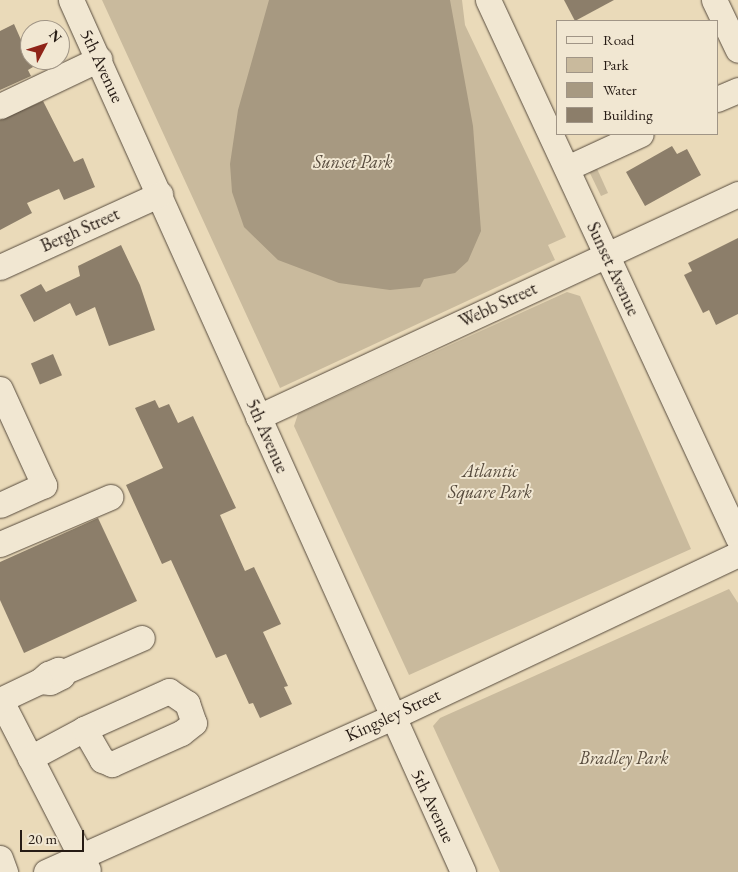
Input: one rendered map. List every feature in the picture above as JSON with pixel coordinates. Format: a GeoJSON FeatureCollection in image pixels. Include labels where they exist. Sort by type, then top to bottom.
{"type":"FeatureCollection","features":[{"type":"Feature","properties":{"kind":"street","name":"5th Avenue"},"geometry":{"type":"LineString","coordinates":[[71,0],[160,194],[392,717],[463,872]]}},
{"type":"Feature","properties":{"kind":"street","name":"Sunset Avenue"},"geometry":{"type":"LineString","coordinates":[[489,0],[738,538]]}},
{"type":"Feature","properties":{"kind":"street"},"geometry":{"type":"LineString","coordinates":[[714,0],[738,50]]}},
{"type":"Feature","properties":{"kind":"street"},"geometry":{"type":"LineString","coordinates":[[0,106],[99,59]]}},
{"type":"Feature","properties":{"kind":"street"},"geometry":{"type":"LineString","coordinates":[[567,168],[639,135]]}},
{"type":"Feature","properties":{"kind":"street","name":"Bergh Street"},"geometry":{"type":"LineString","coordinates":[[0,267],[160,194]]}},
{"type":"Feature","properties":{"kind":"street","name":"Webb Street"},"geometry":{"type":"LineString","coordinates":[[258,417],[738,194]]}},
{"type":"Feature","properties":{"kind":"street"},"geometry":{"type":"LineString","coordinates":[[0,389],[44,485],[0,505]]}},
{"type":"Feature","properties":{"kind":"street"},"geometry":{"type":"LineString","coordinates":[[0,515],[3,542],[110,497]]}},
{"type":"Feature","properties":{"kind":"street","name":"Kingsley Street"},"geometry":{"type":"LineString","coordinates":[[46,872],[85,864],[738,554]]}},
{"type":"Feature","properties":{"kind":"street"},"geometry":{"type":"LineString","coordinates":[[85,864],[0,700],[142,638]]}},
{"type":"Feature","properties":{"kind":"street"},"geometry":{"type":"LineString","coordinates":[[30,758],[84,729]]}},
{"type":"Feature","properties":{"kind":"street"},"geometry":{"type":"LineString","coordinates":[[0,858],[6,872]]}},
{"type":"Feature","properties":{"kind":"green space","name":"Sunset Park"},"geometry":{"type":"Polygon","coordinates":[[[102,0],[462,0],[465,25],[566,237],[548,245],[555,260],[280,388],[102,0]]]}},
{"type":"Feature","properties":{"kind":"green space"},"geometry":{"type":"Polygon","coordinates":[[[594,162],[608,193],[601,196],[587,167],[594,162]]]}},
{"type":"Feature","properties":{"kind":"green space","name":"Atlantic Square Park"},"geometry":{"type":"Polygon","coordinates":[[[567,292],[580,296],[691,549],[409,675],[294,426],[298,414],[567,292]]]}},
{"type":"Feature","properties":{"kind":"green space","name":"Bradley Park"},"geometry":{"type":"Polygon","coordinates":[[[729,589],[738,603],[738,872],[500,872],[433,726],[440,718],[729,589]]]}},
{"type":"Feature","properties":{"kind":"water"},"geometry":{"type":"Polygon","coordinates":[[[269,0],[450,0],[473,126],[481,231],[468,261],[455,273],[424,279],[420,287],[390,290],[339,283],[278,260],[244,227],[232,192],[230,164],[238,110],[269,0]]]}},
{"type":"Feature","properties":{"kind":"building"},"geometry":{"type":"Polygon","coordinates":[[[564,0],[614,0],[577,20],[574,20],[564,0]]]}},
{"type":"Feature","properties":{"kind":"building"},"geometry":{"type":"Polygon","coordinates":[[[14,24],[20,38],[20,70],[28,70],[31,76],[0,90],[0,31],[14,24]]]}},
{"type":"Feature","properties":{"kind":"building"},"geometry":{"type":"Polygon","coordinates":[[[43,101],[74,162],[83,158],[95,187],[64,200],[59,189],[27,203],[32,213],[0,230],[0,120],[43,101]]]}},
{"type":"Feature","properties":{"kind":"building"},"geometry":{"type":"Polygon","coordinates":[[[672,146],[677,154],[687,149],[701,175],[645,206],[626,172],[672,146]]]}},
{"type":"Feature","properties":{"kind":"building"},"geometry":{"type":"Polygon","coordinates":[[[738,238],[738,314],[716,325],[709,310],[703,313],[684,275],[692,271],[688,263],[738,238]]]}},
{"type":"Feature","properties":{"kind":"building"},"geometry":{"type":"Polygon","coordinates":[[[121,245],[140,285],[155,330],[109,346],[95,307],[76,316],[70,303],[34,322],[20,295],[41,284],[46,292],[80,276],[78,266],[121,245]]]}},
{"type":"Feature","properties":{"kind":"building"},"geometry":{"type":"Polygon","coordinates":[[[53,354],[62,375],[40,385],[31,363],[53,354]]]}},
{"type":"Feature","properties":{"kind":"building"},"geometry":{"type":"Polygon","coordinates":[[[155,400],[159,408],[169,404],[178,423],[193,416],[236,508],[220,515],[245,571],[254,567],[281,624],[263,632],[288,686],[284,687],[292,704],[260,718],[253,703],[249,704],[226,654],[216,658],[171,560],[162,564],[126,485],[163,468],[135,408],[155,400]]]}},
{"type":"Feature","properties":{"kind":"building"},"geometry":{"type":"Polygon","coordinates":[[[98,518],[137,601],[24,653],[0,600],[0,562],[98,518]]]}}]}
